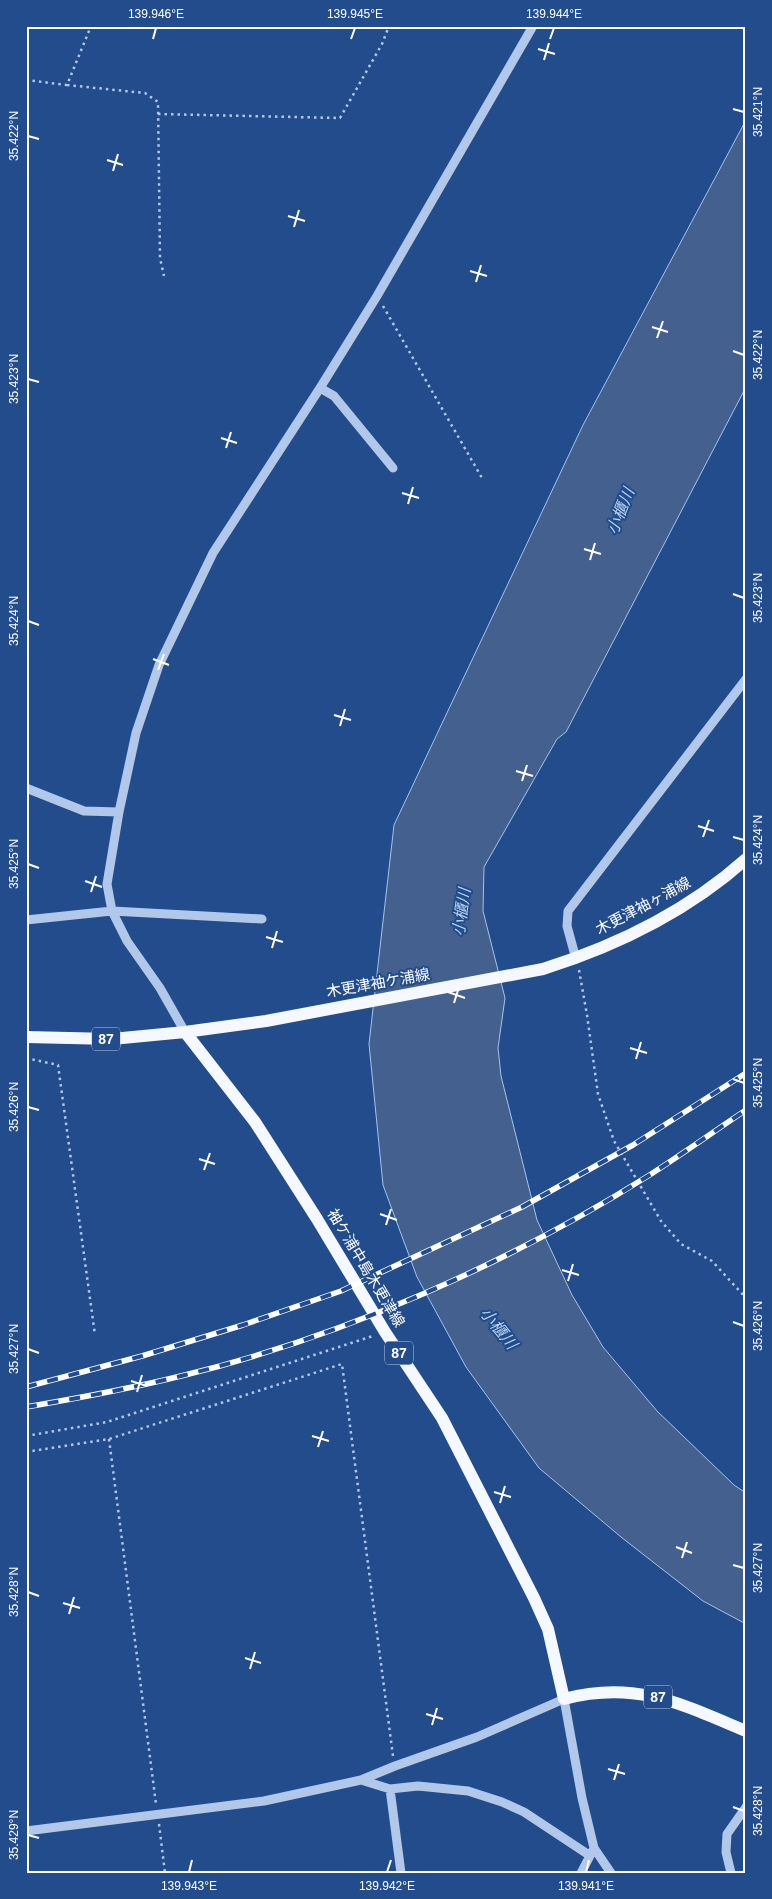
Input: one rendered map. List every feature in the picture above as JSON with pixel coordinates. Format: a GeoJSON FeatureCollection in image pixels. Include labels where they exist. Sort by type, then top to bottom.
{"type":"FeatureCollection","features":[{"type":"Feature","properties":{"kind":"main road","name":"木更津袖ヶ浦線"},"geometry":{"type":"LineString","coordinates":[[576,959],[630,935],[692,901],[746,859]]}},
{"type":"Feature","properties":{"kind":"main road","name":"木更津袖ケ浦線"},"geometry":{"type":"LineString","coordinates":[[185,1032],[266,1020],[513,975],[543,969],[576,959]]}},
{"type":"Feature","properties":{"kind":"main road","name":"87"},"geometry":{"type":"LineString","coordinates":[[26,1036],[112,1039],[185,1032]]}},
{"type":"Feature","properties":{"kind":"main road","name":"袖ケ浦中島木更津線"},"geometry":{"type":"LineString","coordinates":[[185,1032],[255,1122],[442,1418],[548,1629],[564,1699]]}},
{"type":"Feature","properties":{"kind":"main road","name":"87"},"geometry":{"type":"LineString","coordinates":[[564,1699],[603,1692],[634,1692],[665,1698],[746,1731]]}},
{"type":"Feature","properties":{"kind":"street"},"geometry":{"type":"LineString","coordinates":[[185,1032],[160,988],[127,941],[112,911],[107,884],[119,812],[136,733],[159,665],[213,553],[377,296],[533,26]]}},
{"type":"Feature","properties":{"kind":"street"},"geometry":{"type":"LineString","coordinates":[[320,388],[334,396],[393,468]]}},
{"type":"Feature","properties":{"kind":"street"},"geometry":{"type":"LineString","coordinates":[[576,959],[567,926],[568,911],[746,679]]}},
{"type":"Feature","properties":{"kind":"street"},"geometry":{"type":"LineString","coordinates":[[26,788],[84,811],[119,812]]}},
{"type":"Feature","properties":{"kind":"street"},"geometry":{"type":"LineString","coordinates":[[26,920],[112,911],[262,919]]}},
{"type":"Feature","properties":{"kind":"street"},"geometry":{"type":"LineString","coordinates":[[26,1831],[264,1801],[361,1780],[394,1766],[477,1738],[564,1699],[592,1851],[581,1873]]}},
{"type":"Feature","properties":{"kind":"street"},"geometry":{"type":"LineString","coordinates":[[361,1780],[390,1789],[418,1786],[468,1791],[502,1802],[524,1812],[592,1851],[611,1873]]}},
{"type":"Feature","properties":{"kind":"street"},"geometry":{"type":"LineString","coordinates":[[390,1789],[400,1873]]}},
{"type":"Feature","properties":{"kind":"street"},"geometry":{"type":"LineString","coordinates":[[730,1873],[726,1852],[728,1834],[746,1807]]}},
{"type":"Feature","properties":{"kind":"path"},"geometry":{"type":"LineString","coordinates":[[67,85],[92,26]]}},
{"type":"Feature","properties":{"kind":"path"},"geometry":{"type":"LineString","coordinates":[[158,114],[340,118],[382,44],[388,26]]}},
{"type":"Feature","properties":{"kind":"path"},"geometry":{"type":"LineString","coordinates":[[26,80],[145,93],[158,102],[160,258],[164,276]]}},
{"type":"Feature","properties":{"kind":"path"},"geometry":{"type":"LineString","coordinates":[[377,296],[482,478]]}},
{"type":"Feature","properties":{"kind":"path"},"geometry":{"type":"LineString","coordinates":[[576,959],[581,975],[588,1015],[598,1094],[614,1141],[661,1221],[681,1244],[712,1260],[746,1298]]}},
{"type":"Feature","properties":{"kind":"path"},"geometry":{"type":"LineString","coordinates":[[26,1058],[58,1065],[95,1335]]}},
{"type":"Feature","properties":{"kind":"path"},"geometry":{"type":"LineString","coordinates":[[26,1436],[107,1422],[386,1332]]}},
{"type":"Feature","properties":{"kind":"path"},"geometry":{"type":"LineString","coordinates":[[26,1452],[109,1439],[342,1364],[394,1766]]}},
{"type":"Feature","properties":{"kind":"path"},"geometry":{"type":"LineString","coordinates":[[109,1439],[165,1873]]}},
{"type":"Feature","properties":{"kind":"water","name":"小櫃川"},"geometry":{"type":"Polygon","coordinates":[[[746,120],[746,387],[566,732],[557,739],[484,867],[483,911],[505,998],[498,1048],[501,1076],[537,1220],[572,1295],[603,1347],[657,1411],[734,1485],[746,1493],[746,1624],[703,1601],[621,1537],[539,1468],[466,1367],[417,1277],[383,1185],[369,1044],[394,825],[583,425],[746,120]]]}},
{"type":"Feature","properties":{"kind":"railway"},"geometry":{"type":"LineString","coordinates":[[26,1387],[142,1356],[243,1325],[341,1291],[522,1207],[633,1145],[746,1073]]}},
{"type":"Feature","properties":{"kind":"railway"},"geometry":{"type":"LineString","coordinates":[[26,1407],[146,1384],[245,1359],[305,1340],[424,1294],[482,1267],[595,1208],[648,1176],[746,1110]]}}]}
